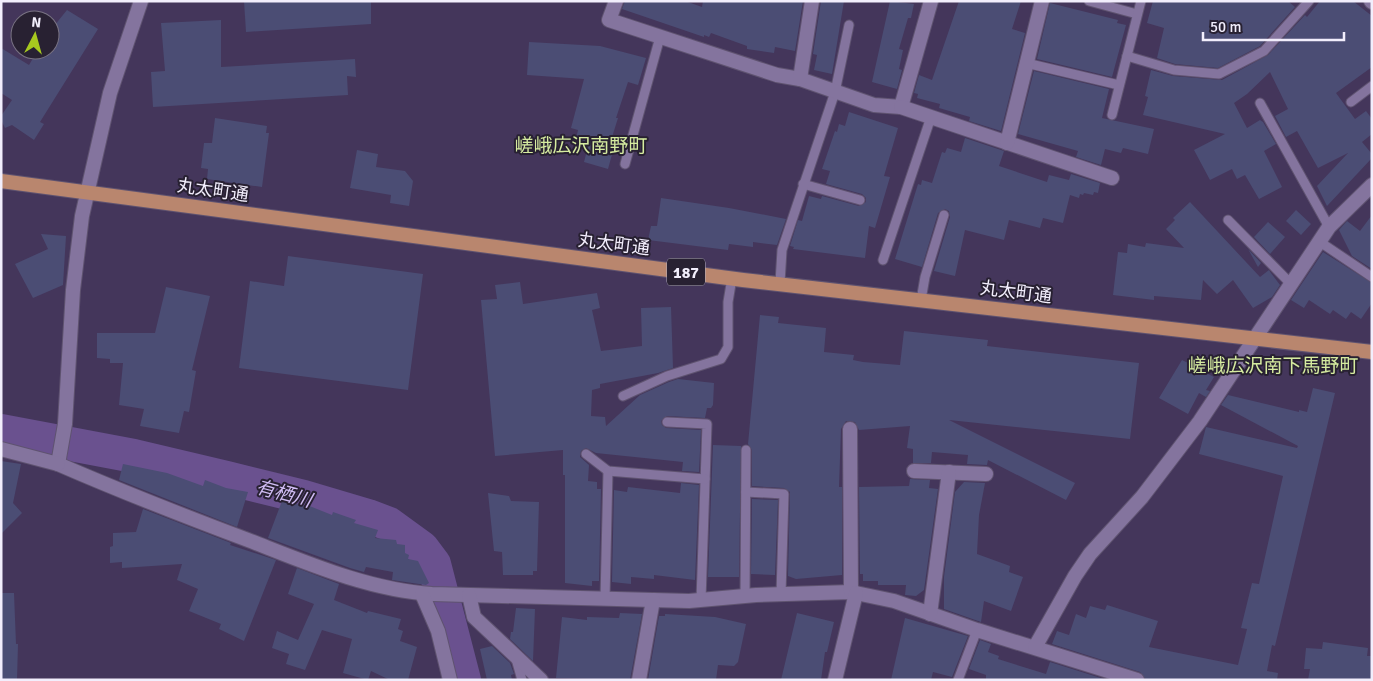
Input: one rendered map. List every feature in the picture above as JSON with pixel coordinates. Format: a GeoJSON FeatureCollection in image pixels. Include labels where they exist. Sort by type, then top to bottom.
{"type":"FeatureCollection","features":[{"type":"Feature","properties":{"kind":"main road","name":"丸太町通"},"geometry":{"type":"LineString","coordinates":[[1,181],[732,278],[1372,352]]}},
{"type":"Feature","properties":{"kind":"street"},"geometry":{"type":"LineString","coordinates":[[58,458],[65,424],[73,290],[87,192],[110,93],[141,1]]}},
{"type":"Feature","properties":{"kind":"street"},"geometry":{"type":"LineString","coordinates":[[616,1],[609,20],[777,75],[800,79],[874,105],[902,107],[1112,178]]}},
{"type":"Feature","properties":{"kind":"street"},"geometry":{"type":"LineString","coordinates":[[800,79],[812,1]]}},
{"type":"Feature","properties":{"kind":"street"},"geometry":{"type":"LineString","coordinates":[[902,107],[931,1]]}},
{"type":"Feature","properties":{"kind":"street"},"geometry":{"type":"LineString","coordinates":[[1007,142],[1042,1]]}},
{"type":"Feature","properties":{"kind":"street"},"geometry":{"type":"LineString","coordinates":[[1035,647],[1075,576],[1090,554],[1142,498],[1200,421],[1239,360],[1256,340],[1329,227],[1370,188]]}},
{"type":"Feature","properties":{"kind":"street"},"geometry":{"type":"LineString","coordinates":[[834,680],[853,592],[850,428]]}},
{"type":"Feature","properties":{"kind":"street"},"geometry":{"type":"LineString","coordinates":[[1,450],[58,458],[124,493],[287,556],[392,590],[427,594],[653,600],[701,600],[781,594],[853,592],[894,601],[978,630],[1137,680]]}},
{"type":"Feature","properties":{"kind":"street"},"geometry":{"type":"LineString","coordinates":[[914,471],[986,474]]}},
{"type":"Feature","properties":{"kind":"street"},"geometry":{"type":"LineString","coordinates":[[930,614],[949,472]]}},
{"type":"Feature","properties":{"kind":"street"},"geometry":{"type":"LineString","coordinates":[[427,594],[450,680]]}},
{"type":"Feature","properties":{"kind":"street"},"geometry":{"type":"LineString","coordinates":[[464,595],[474,617],[541,680]]}},
{"type":"Feature","properties":{"kind":"street"},"geometry":{"type":"LineString","coordinates":[[639,680],[653,600]]}},
{"type":"Feature","properties":{"kind":"lane"},"geometry":{"type":"LineString","coordinates":[[1089,1],[1137,14]]}},
{"type":"Feature","properties":{"kind":"lane"},"geometry":{"type":"LineString","coordinates":[[1112,115],[1140,1]]}},
{"type":"Feature","properties":{"kind":"lane"},"geometry":{"type":"LineString","coordinates":[[1127,56],[1174,70],[1219,74],[1264,51],[1308,1]]}},
{"type":"Feature","properties":{"kind":"lane"},"geometry":{"type":"LineString","coordinates":[[780,283],[782,250],[835,92],[849,25]]}},
{"type":"Feature","properties":{"kind":"lane"},"geometry":{"type":"LineString","coordinates":[[625,164],[660,37]]}},
{"type":"Feature","properties":{"kind":"lane"},"geometry":{"type":"LineString","coordinates":[[1026,63],[1119,85]]}},
{"type":"Feature","properties":{"kind":"lane"},"geometry":{"type":"LineString","coordinates":[[1351,102],[1372,86]]}},
{"type":"Feature","properties":{"kind":"lane"},"geometry":{"type":"LineString","coordinates":[[1260,102],[1329,227]]}},
{"type":"Feature","properties":{"kind":"lane"},"geometry":{"type":"LineString","coordinates":[[883,260],[931,117]]}},
{"type":"Feature","properties":{"kind":"lane"},"geometry":{"type":"LineString","coordinates":[[803,184],[860,200]]}},
{"type":"Feature","properties":{"kind":"lane"},"geometry":{"type":"LineString","coordinates":[[921,300],[925,277],[944,215]]}},
{"type":"Feature","properties":{"kind":"lane"},"geometry":{"type":"LineString","coordinates":[[1228,220],[1292,285]]}},
{"type":"Feature","properties":{"kind":"lane"},"geometry":{"type":"LineString","coordinates":[[1320,242],[1372,278]]}},
{"type":"Feature","properties":{"kind":"lane"},"geometry":{"type":"LineString","coordinates":[[623,396],[667,376],[721,359],[728,347],[728,302],[732,278]]}},
{"type":"Feature","properties":{"kind":"lane"},"geometry":{"type":"LineString","coordinates":[[667,422],[707,424],[701,600]]}},
{"type":"Feature","properties":{"kind":"lane"},"geometry":{"type":"LineString","coordinates":[[745,596],[746,450]]}},
{"type":"Feature","properties":{"kind":"lane"},"geometry":{"type":"LineString","coordinates":[[586,454],[608,471],[705,479]]}},
{"type":"Feature","properties":{"kind":"lane"},"geometry":{"type":"LineString","coordinates":[[605,599],[608,471]]}},
{"type":"Feature","properties":{"kind":"lane"},"geometry":{"type":"LineString","coordinates":[[746,492],[784,494],[781,594]]}},
{"type":"Feature","properties":{"kind":"lane"},"geometry":{"type":"LineString","coordinates":[[958,680],[978,630]]}},
{"type":"Feature","properties":{"kind":"lane"},"geometry":{"type":"LineString","coordinates":[[516,656],[522,680]]}},
{"type":"Feature","properties":{"kind":"building"},"geometry":{"type":"Polygon","coordinates":[[[244,1],[371,1],[371,24],[246,32],[244,1]]]}},
{"type":"Feature","properties":{"kind":"building"},"geometry":{"type":"Polygon","coordinates":[[[625,1],[685,1],[702,7],[703,1],[803,1],[795,51],[775,47],[774,53],[747,49],[747,46],[711,33],[709,37],[704,35],[704,37],[622,9],[625,1]]]}},
{"type":"Feature","properties":{"kind":"building"},"geometry":{"type":"Polygon","coordinates":[[[821,1],[844,1],[832,74],[814,70],[817,55],[813,54],[821,1]]]}},
{"type":"Feature","properties":{"kind":"building"},"geometry":{"type":"Polygon","coordinates":[[[890,1],[914,4],[911,18],[908,18],[899,49],[903,50],[899,69],[902,70],[897,89],[872,82],[890,1]]]}},
{"type":"Feature","properties":{"kind":"building"},"geometry":{"type":"Polygon","coordinates":[[[959,1],[1021,1],[1012,29],[1025,33],[1001,131],[969,121],[970,117],[939,108],[940,104],[917,98],[918,94],[914,93],[919,75],[932,80],[959,1]]]}},
{"type":"Feature","properties":{"kind":"building"},"geometry":{"type":"Polygon","coordinates":[[[1153,1],[1288,1],[1295,7],[1260,46],[1218,68],[1175,64],[1157,58],[1164,28],[1147,23],[1153,1]]]}},
{"type":"Feature","properties":{"kind":"building"},"geometry":{"type":"Polygon","coordinates":[[[1320,1],[1353,1],[1372,16],[1372,67],[1336,93],[1355,119],[1366,111],[1372,119],[1372,134],[1362,142],[1372,154],[1372,158],[1327,206],[1317,186],[1348,153],[1318,168],[1297,131],[1286,137],[1275,116],[1288,109],[1270,72],[1247,94],[1234,103],[1247,128],[1260,120],[1276,144],[1264,151],[1282,187],[1259,199],[1245,175],[1237,179],[1232,169],[1210,180],[1194,150],[1225,134],[1143,115],[1148,97],[1145,96],[1151,70],[1173,76],[1222,80],[1268,55],[1305,15],[1307,17],[1320,1]]]}},
{"type":"Feature","properties":{"kind":"building"},"geometry":{"type":"Polygon","coordinates":[[[1050,3],[1118,20],[1117,23],[1126,25],[1112,77],[1037,59],[1050,3]]]}},
{"type":"Feature","properties":{"kind":"building"},"geometry":{"type":"Polygon","coordinates":[[[67,10],[98,29],[40,122],[44,124],[34,140],[12,125],[5,128],[1,120],[1,116],[12,100],[1,93],[1,48],[10,53],[10,60],[21,60],[29,65],[32,60],[60,60],[60,19],[67,10]]]}},
{"type":"Feature","properties":{"kind":"building"},"geometry":{"type":"Polygon","coordinates":[[[221,20],[221,67],[355,59],[356,77],[347,76],[348,95],[153,107],[151,72],[165,71],[161,23],[221,20]]]}},
{"type":"Feature","properties":{"kind":"building"},"geometry":{"type":"Polygon","coordinates":[[[529,42],[600,46],[646,58],[638,85],[628,82],[608,150],[613,151],[608,169],[584,162],[589,143],[576,139],[578,130],[571,128],[584,79],[527,75],[529,42]]]}},
{"type":"Feature","properties":{"kind":"building"},"geometry":{"type":"Polygon","coordinates":[[[1034,71],[1109,89],[1102,118],[1154,129],[1148,154],[1123,148],[1121,153],[1105,149],[1101,165],[1076,157],[1078,151],[1018,134],[1034,71]]]}},
{"type":"Feature","properties":{"kind":"building"},"geometry":{"type":"Polygon","coordinates":[[[849,112],[898,128],[884,176],[890,177],[875,228],[869,226],[865,258],[793,249],[794,247],[790,246],[798,220],[802,221],[809,196],[821,199],[822,196],[859,206],[866,202],[866,198],[862,194],[826,184],[830,171],[822,169],[835,131],[837,132],[839,124],[845,126],[849,112]]]}},
{"type":"Feature","properties":{"kind":"building"},"geometry":{"type":"Polygon","coordinates":[[[215,118],[267,126],[266,133],[269,133],[262,187],[207,179],[208,169],[201,168],[204,143],[212,143],[215,118]]]}},
{"type":"Feature","properties":{"kind":"building"},"geometry":{"type":"Polygon","coordinates":[[[965,138],[1004,151],[999,166],[1047,182],[1049,175],[1069,180],[1071,174],[1100,183],[1098,193],[1094,192],[1093,195],[1080,194],[1079,198],[1070,195],[1063,223],[1043,218],[1040,228],[1009,220],[1004,240],[965,230],[955,276],[934,271],[950,217],[949,211],[945,209],[938,213],[922,267],[895,259],[918,184],[921,185],[922,180],[932,183],[942,152],[945,153],[947,148],[961,152],[965,138]]]}},
{"type":"Feature","properties":{"kind":"building"},"geometry":{"type":"Polygon","coordinates":[[[357,150],[378,154],[376,167],[405,171],[413,181],[409,206],[390,203],[391,195],[350,188],[357,150]]]}},
{"type":"Feature","properties":{"kind":"building"},"geometry":{"type":"Polygon","coordinates":[[[661,198],[786,219],[777,245],[753,242],[753,247],[729,244],[728,250],[648,240],[651,226],[657,226],[661,198]]]}},
{"type":"Feature","properties":{"kind":"building"},"geometry":{"type":"Polygon","coordinates":[[[1190,202],[1260,277],[1269,270],[1280,285],[1272,297],[1253,308],[1233,280],[1217,294],[1203,280],[1201,300],[1154,296],[1154,300],[1113,295],[1118,252],[1127,253],[1128,244],[1145,247],[1146,243],[1184,248],[1166,229],[1175,220],[1173,218],[1190,202]]]}},
{"type":"Feature","properties":{"kind":"building"},"geometry":{"type":"Polygon","coordinates":[[[1296,210],[1311,224],[1301,235],[1286,221],[1296,210]]]}},
{"type":"Feature","properties":{"kind":"building"},"geometry":{"type":"Polygon","coordinates":[[[1372,215],[1372,269],[1352,256],[1339,230],[1347,221],[1360,231],[1372,215]]]}},
{"type":"Feature","properties":{"kind":"building"},"geometry":{"type":"Polygon","coordinates":[[[1268,222],[1285,237],[1270,254],[1254,237],[1268,222]]]}},
{"type":"Feature","properties":{"kind":"building"},"geometry":{"type":"Polygon","coordinates":[[[41,234],[66,236],[63,285],[33,298],[15,264],[48,249],[41,234]]]}},
{"type":"Feature","properties":{"kind":"building"},"geometry":{"type":"Polygon","coordinates":[[[1248,249],[1261,263],[1258,267],[1248,249]]]}},
{"type":"Feature","properties":{"kind":"building"},"geometry":{"type":"Polygon","coordinates":[[[1323,252],[1372,283],[1372,303],[1361,319],[1351,312],[1346,319],[1333,310],[1330,314],[1309,300],[1304,308],[1291,300],[1323,252]]]}},
{"type":"Feature","properties":{"kind":"building"},"geometry":{"type":"Polygon","coordinates":[[[288,256],[423,274],[408,390],[239,368],[250,281],[284,286],[288,256]]]}},
{"type":"Feature","properties":{"kind":"building"},"geometry":{"type":"Polygon","coordinates":[[[520,282],[523,304],[597,293],[600,308],[592,310],[601,351],[642,346],[641,308],[671,307],[673,368],[658,373],[600,384],[600,388],[592,390],[591,416],[605,417],[606,426],[640,395],[669,382],[678,379],[714,383],[713,405],[711,408],[707,408],[705,418],[667,416],[661,421],[662,425],[666,428],[701,430],[699,472],[682,471],[683,462],[596,453],[586,448],[581,451],[580,457],[589,465],[588,481],[597,482],[597,489],[601,489],[599,581],[592,581],[592,586],[565,583],[565,475],[563,475],[563,450],[495,456],[481,300],[497,299],[495,285],[520,282]]]}},
{"type":"Feature","properties":{"kind":"building"},"geometry":{"type":"Polygon","coordinates":[[[166,287],[210,296],[192,370],[196,371],[189,412],[184,411],[179,433],[140,426],[144,409],[119,405],[123,363],[110,363],[110,359],[97,358],[97,333],[155,333],[166,287]]]}},
{"type":"Feature","properties":{"kind":"building"},"geometry":{"type":"Polygon","coordinates":[[[760,315],[779,317],[778,323],[826,328],[824,352],[854,355],[853,360],[863,362],[900,365],[904,331],[988,340],[987,346],[1139,363],[1130,439],[949,420],[1075,483],[1066,500],[988,460],[987,465],[967,464],[968,455],[932,452],[931,463],[913,463],[913,449],[907,448],[910,426],[859,430],[855,422],[846,421],[841,429],[839,487],[842,487],[842,575],[796,579],[788,576],[790,492],[784,488],[752,486],[752,450],[748,444],[760,315]]]}},
{"type":"Feature","properties":{"kind":"building"},"geometry":{"type":"Polygon","coordinates":[[[1182,360],[1192,365],[1194,362],[1207,370],[1206,373],[1214,377],[1206,390],[1210,391],[1206,397],[1199,393],[1188,414],[1159,398],[1182,360]]]}},
{"type":"Feature","properties":{"kind":"building"},"geometry":{"type":"Polygon","coordinates":[[[1313,388],[1335,393],[1275,646],[1272,645],[1267,671],[1278,673],[1277,680],[1146,680],[1140,672],[1052,644],[1057,631],[1069,635],[1076,614],[1086,618],[1090,606],[1105,610],[1107,605],[1158,621],[1149,647],[1238,665],[1247,629],[1241,628],[1252,583],[1259,584],[1283,476],[1199,454],[1206,427],[1297,448],[1298,446],[1221,405],[1228,395],[1299,412],[1299,410],[1307,412],[1313,388]]]}},
{"type":"Feature","properties":{"kind":"building"},"geometry":{"type":"Polygon","coordinates":[[[713,445],[741,446],[739,577],[708,577],[713,445]]]}},
{"type":"Feature","properties":{"kind":"building"},"geometry":{"type":"Polygon","coordinates":[[[1,461],[21,464],[13,503],[22,513],[1,534],[1,461]]]}},
{"type":"Feature","properties":{"kind":"building"},"geometry":{"type":"Polygon","coordinates":[[[123,464],[167,473],[203,486],[205,480],[226,488],[248,492],[237,527],[119,480],[123,464]]]}},
{"type":"Feature","properties":{"kind":"building"},"geometry":{"type":"Polygon","coordinates":[[[910,479],[930,480],[929,488],[938,489],[924,590],[916,596],[905,595],[906,585],[878,585],[878,581],[863,581],[863,574],[860,574],[859,487],[909,486],[910,479]]]}},
{"type":"Feature","properties":{"kind":"building"},"geometry":{"type":"Polygon","coordinates":[[[964,482],[985,483],[979,515],[977,554],[1010,566],[1009,572],[1023,577],[1011,611],[984,601],[981,622],[944,609],[944,577],[955,492],[964,482]]]}},
{"type":"Feature","properties":{"kind":"building"},"geometry":{"type":"Polygon","coordinates":[[[681,483],[699,485],[695,580],[654,575],[654,579],[631,577],[631,584],[612,582],[614,490],[627,492],[628,487],[680,493],[681,483]]]}},
{"type":"Feature","properties":{"kind":"building"},"geometry":{"type":"Polygon","coordinates":[[[488,493],[509,496],[511,501],[539,502],[537,571],[533,571],[533,575],[503,575],[502,552],[494,551],[488,493]]]}},
{"type":"Feature","properties":{"kind":"building"},"geometry":{"type":"Polygon","coordinates":[[[752,499],[778,500],[775,575],[751,574],[752,499]]]}},
{"type":"Feature","properties":{"kind":"building"},"geometry":{"type":"Polygon","coordinates":[[[282,501],[307,505],[332,515],[333,512],[356,520],[354,523],[378,530],[375,538],[396,540],[397,544],[405,545],[405,553],[409,555],[408,559],[418,561],[429,583],[426,585],[392,580],[393,572],[366,567],[364,572],[268,538],[282,501]]]}},
{"type":"Feature","properties":{"kind":"building"},"geometry":{"type":"Polygon","coordinates":[[[143,509],[231,543],[230,545],[276,560],[244,641],[219,629],[221,624],[189,611],[198,589],[177,580],[182,564],[122,568],[122,562],[110,563],[110,547],[113,546],[113,533],[136,532],[143,509]]]}},
{"type":"Feature","properties":{"kind":"building"},"geometry":{"type":"Polygon","coordinates":[[[297,568],[339,584],[334,600],[367,613],[368,611],[401,619],[398,629],[403,631],[400,641],[417,647],[408,680],[390,680],[371,671],[368,680],[343,673],[352,639],[322,630],[305,670],[286,664],[289,654],[272,648],[277,631],[298,640],[314,604],[288,594],[297,568]]]}},
{"type":"Feature","properties":{"kind":"building"},"geometry":{"type":"Polygon","coordinates":[[[1,593],[14,593],[16,644],[18,644],[17,680],[1,680],[1,593]]]}},
{"type":"Feature","properties":{"kind":"building"},"geometry":{"type":"Polygon","coordinates":[[[516,608],[535,609],[533,661],[510,639],[511,632],[513,632],[516,608]]]}},
{"type":"Feature","properties":{"kind":"building"},"geometry":{"type":"Polygon","coordinates":[[[620,613],[642,614],[630,680],[556,678],[562,617],[587,620],[587,617],[619,618],[620,613]]]}},
{"type":"Feature","properties":{"kind":"building"},"geometry":{"type":"Polygon","coordinates":[[[797,613],[834,622],[827,652],[825,652],[821,680],[781,680],[797,613]]]}},
{"type":"Feature","properties":{"kind":"building"},"geometry":{"type":"Polygon","coordinates":[[[665,614],[715,617],[746,624],[738,662],[734,666],[718,665],[716,680],[648,680],[659,616],[665,616],[665,614]]]}},
{"type":"Feature","properties":{"kind":"building"},"geometry":{"type":"Polygon","coordinates":[[[905,618],[968,636],[952,677],[933,672],[931,680],[891,680],[905,618]]]}},
{"type":"Feature","properties":{"kind":"building"},"geometry":{"type":"Polygon","coordinates":[[[980,640],[991,644],[988,652],[999,656],[998,659],[1046,674],[1050,662],[1107,680],[986,680],[986,675],[969,669],[980,640]]]}},
{"type":"Feature","properties":{"kind":"building"},"geometry":{"type":"Polygon","coordinates":[[[1323,642],[1368,648],[1367,656],[1372,656],[1372,680],[1308,680],[1310,669],[1304,669],[1306,648],[1322,649],[1323,642]]]}},
{"type":"Feature","properties":{"kind":"building"},"geometry":{"type":"Polygon","coordinates":[[[492,646],[510,663],[514,674],[511,675],[512,680],[487,680],[480,649],[492,646]]]}},
{"type":"Feature","properties":{"kind":"waterway","name":"有栖川"},"geometry":{"type":"LineString","coordinates":[[1,431],[134,456],[227,478],[304,497],[389,524],[422,548],[434,564],[464,680]]}},
{"type":"Feature","properties":{"kind":"district","name":"嵯峨広沢南野町"},"geometry":{"type":"Point","coordinates":[581,145]}},
{"type":"Feature","properties":{"kind":"district","name":"嵯峨広沢南下馬野町"},"geometry":{"type":"Point","coordinates":[1273,365]}}]}
